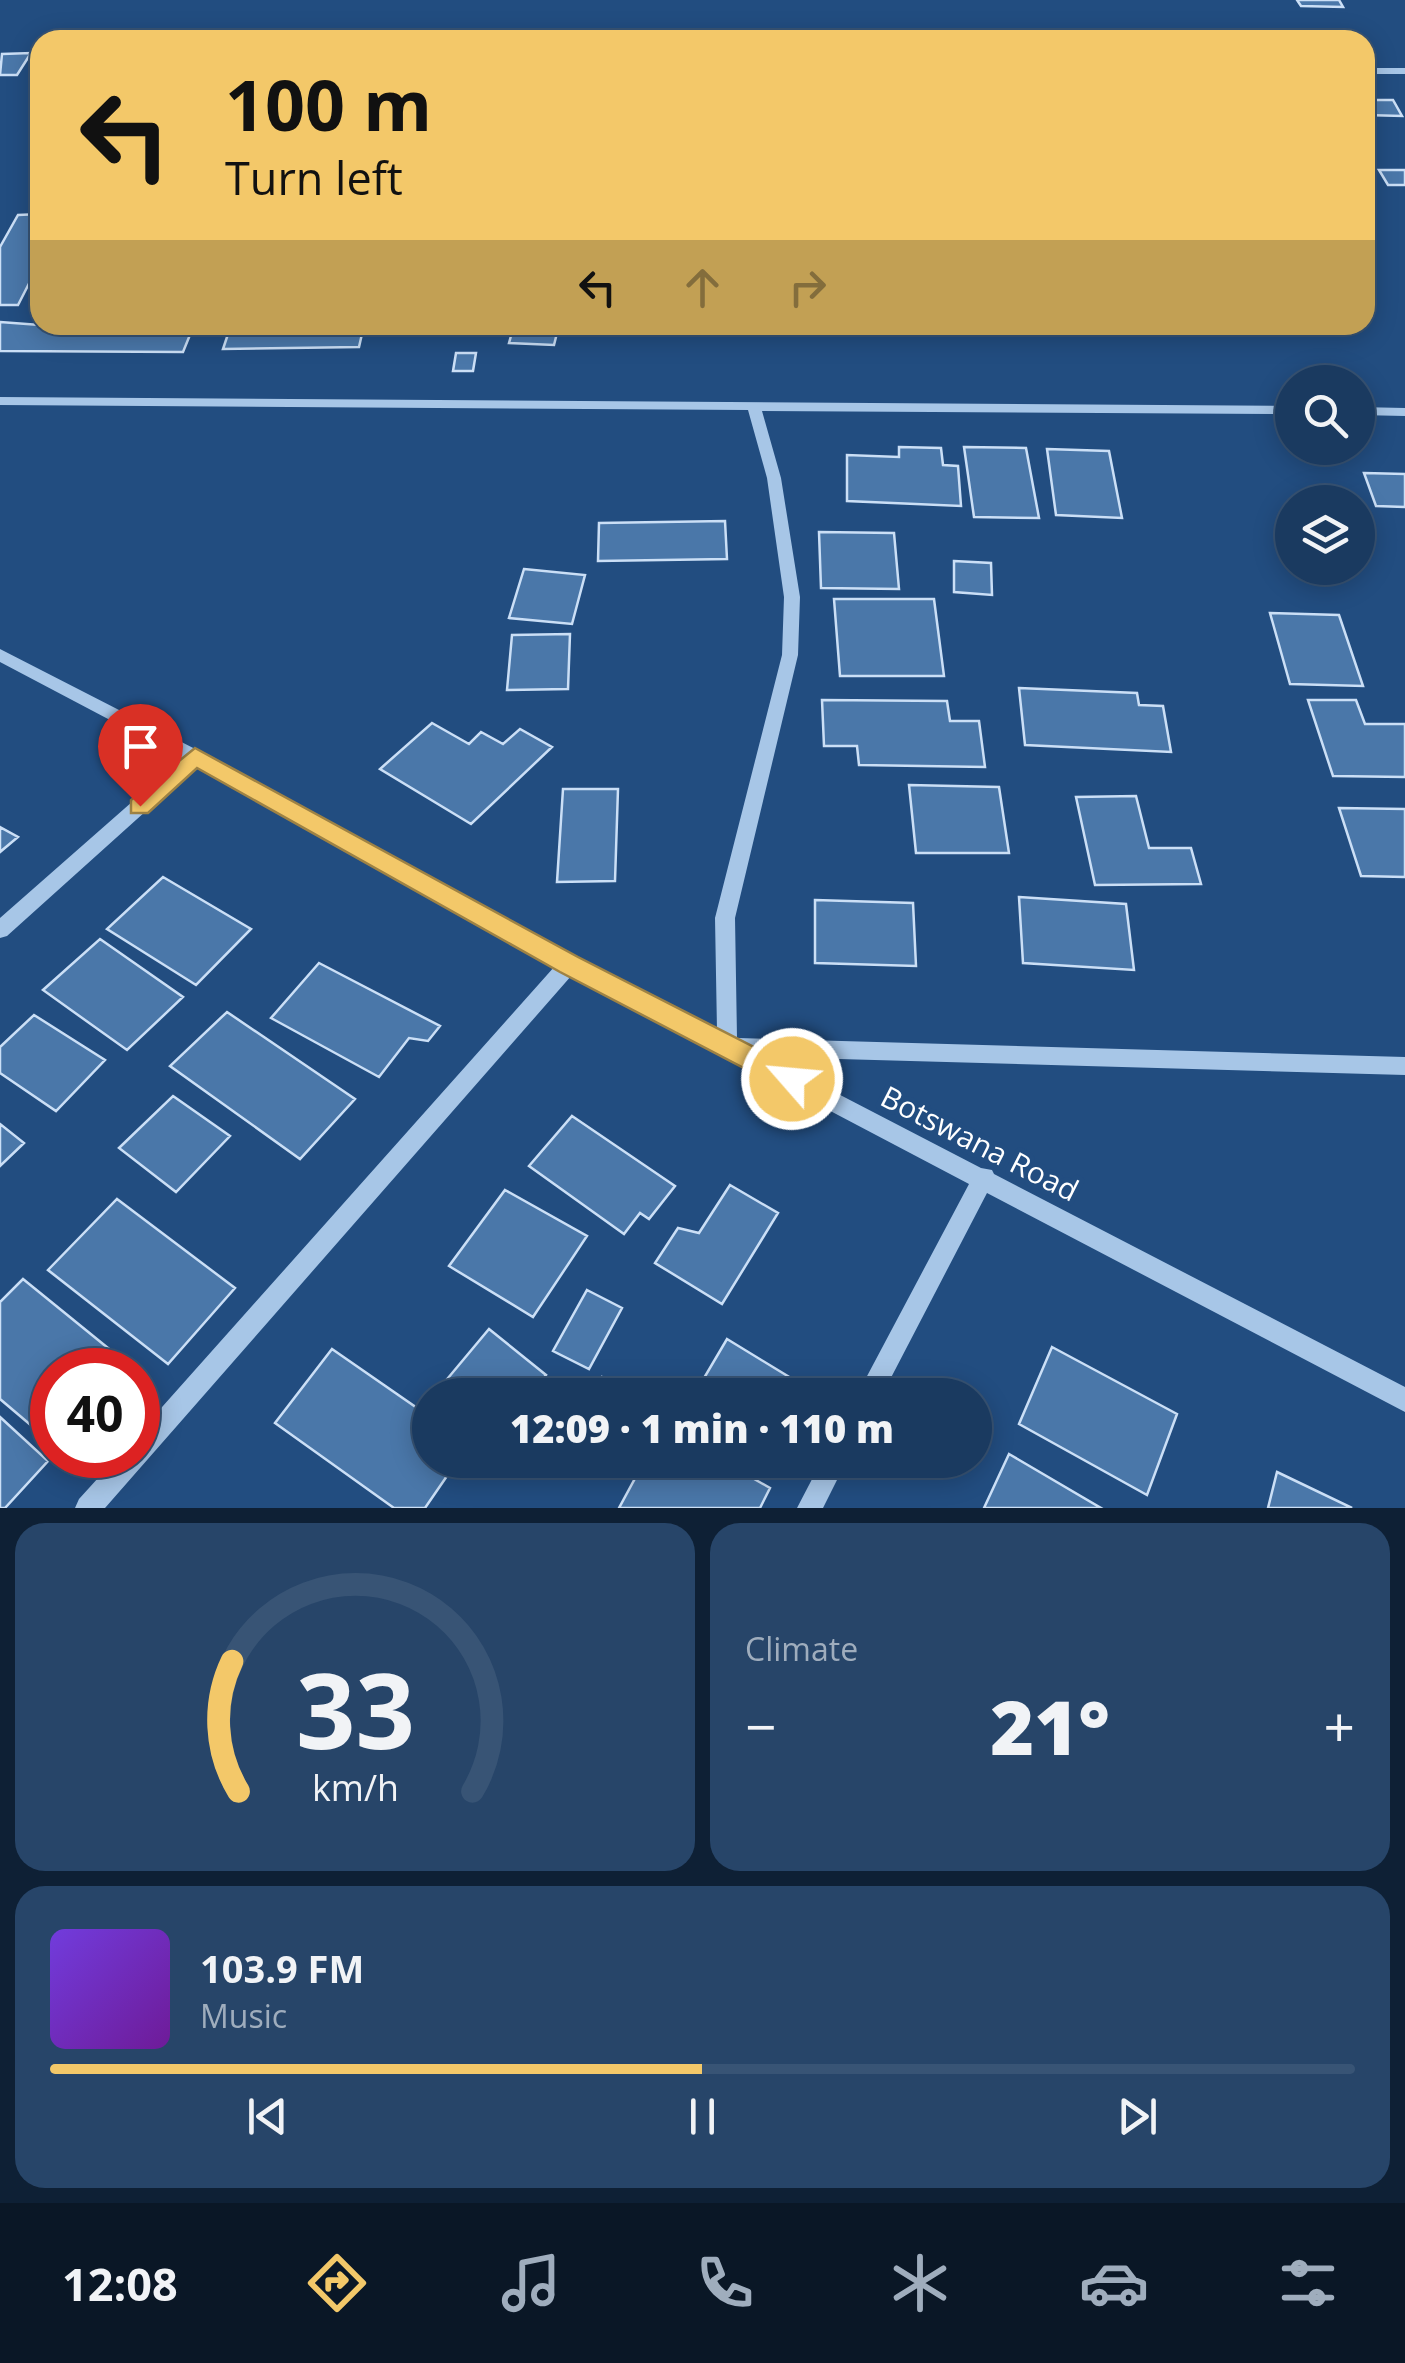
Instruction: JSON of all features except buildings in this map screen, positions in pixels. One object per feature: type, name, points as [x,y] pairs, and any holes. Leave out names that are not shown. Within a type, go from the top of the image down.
[{"type":"street","points":[[1375,70],[1405,71]]},
{"type":"street","points":[[0,400],[1275,410]]},
{"type":"street","points":[[755,408],[774,478],[792,598],[790,655],[726,918],[727,1046],[1405,1066]]},
{"type":"street","points":[[1375,411],[1405,412]]},
{"type":"street","name":"Botswana Road","points":[[0,655],[195,756],[569,964],[1405,1400]]},
{"type":"street","points":[[0,930],[195,756]]},
{"type":"street","points":[[160,1427],[569,964]]},
{"type":"street","points":[[878,1378],[984,1178]]},
{"type":"street","points":[[88,1508],[115,1478]]},
{"type":"street","points":[[810,1508],[826,1478]]},
{"type":"route","points":[[140,806],[195,756],[569,964],[792,1079]]}]
